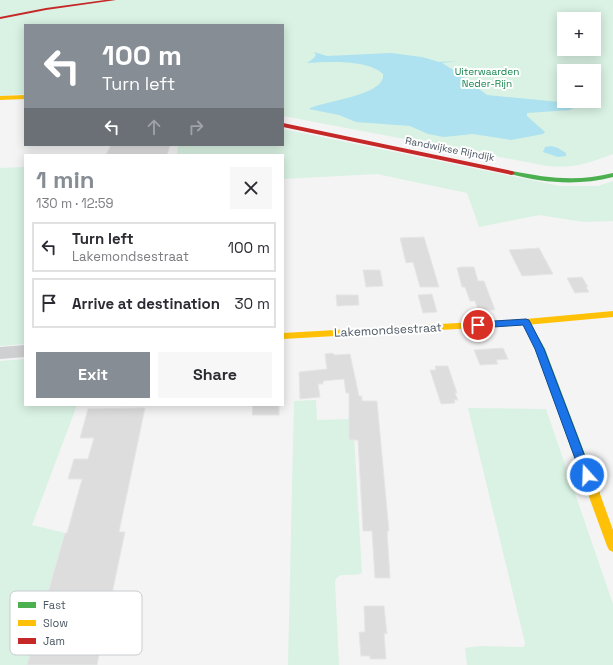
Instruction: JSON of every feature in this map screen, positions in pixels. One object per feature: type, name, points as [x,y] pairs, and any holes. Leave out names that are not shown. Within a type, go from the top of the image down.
[{"type":"street","points":[[0,18],[46,9],[114,0]]},
{"type":"street","points":[[0,98],[24,97]]},
{"type":"street","name":"Randwijkse Rijndijk","points":[[284,125],[540,179],[582,182],[601,179],[613,175]]},
{"type":"street","name":"Lakemondsestraat","points":[[284,336],[526,322],[613,314]]},
{"type":"street","points":[[526,322],[540,349],[613,546]]},
{"type":"street","points":[[0,353],[24,351]]},
{"type":"green space","name":"Uiterwaarden Neder-Rijn","points":[[0,0],[613,0],[613,154],[588,163],[573,166],[547,166],[284,116],[284,24],[24,24],[24,94],[0,96]]},
{"type":"green space","points":[[284,129],[560,186],[598,186],[613,181],[613,221],[584,222],[539,215],[479,227],[467,193],[377,174],[284,179],[284,154],[177,154],[178,146],[284,146]]},
{"type":"green space","points":[[24,167],[24,344],[0,346],[0,168]]},
{"type":"green space","points":[[24,359],[24,406],[77,406],[32,525],[65,533],[48,591],[10,591],[10,655],[30,655],[27,665],[0,665],[0,361]]},
{"type":"green space","points":[[316,400],[317,420],[353,419],[362,573],[339,576],[335,582],[339,665],[288,665],[294,401]]},
{"type":"green space","points":[[468,408],[546,409],[613,604],[613,665],[467,665],[465,648],[480,646],[524,647],[525,643]]},
{"type":"water","points":[[314,52],[327,56],[391,53],[422,57],[439,62],[456,61],[442,63],[460,74],[487,95],[557,102],[557,108],[573,108],[570,110],[527,113],[527,116],[545,132],[543,134],[511,140],[473,134],[444,137],[428,134],[410,126],[356,122],[339,115],[309,109],[364,93],[374,88],[381,81],[383,74],[376,69],[367,66],[346,62],[307,63],[316,55]]},
{"type":"water","points":[[551,146],[566,153],[566,156],[558,157],[543,152],[545,147]]},
{"type":"building","points":[[110,146],[170,146],[167,154],[106,154]]},
{"type":"building","points":[[424,237],[439,287],[420,287],[413,262],[406,263],[400,238]]},
{"type":"building","points":[[539,248],[553,274],[522,276],[509,250]]},
{"type":"building","points":[[474,267],[478,281],[484,281],[495,310],[478,310],[475,301],[470,301],[465,287],[462,287],[457,268]]},
{"type":"building","points":[[363,270],[380,270],[383,286],[366,287]]},
{"type":"building","points":[[582,277],[588,287],[586,287],[589,292],[575,293],[567,278]]},
{"type":"building","points":[[432,294],[437,312],[423,313],[418,295]]},
{"type":"building","points":[[336,295],[358,295],[359,305],[337,306]]},
{"type":"building","points":[[503,348],[508,359],[496,360],[498,364],[480,365],[474,350]]},
{"type":"building","points":[[332,353],[335,355],[350,354],[359,396],[362,396],[362,401],[377,401],[389,531],[387,531],[390,578],[375,578],[372,531],[363,531],[358,440],[349,440],[349,393],[346,393],[344,379],[323,381],[323,384],[318,384],[320,397],[300,399],[299,372],[327,369],[325,354]]},
{"type":"building","points":[[435,366],[448,366],[457,393],[455,393],[458,400],[454,400],[455,403],[441,404],[430,370],[436,370]]},
{"type":"building","points":[[253,406],[279,406],[279,415],[252,415]]},
{"type":"building","points":[[145,408],[119,532],[125,532],[113,591],[48,591],[82,479],[68,479],[74,459],[88,459],[94,438],[80,438],[88,409]]},
{"type":"building","points":[[364,606],[384,606],[387,634],[384,633],[386,659],[370,659],[370,656],[361,656],[359,632],[365,632]]},
{"type":"building","points":[[30,655],[99,655],[97,665],[27,665]]},
{"type":"traffic: fast","points":[[512,173],[562,181],[588,180],[613,175]]},
{"type":"traffic: fast","points":[[526,322],[540,349],[594,494]]},
{"type":"traffic: slow","points":[[0,98],[24,97]]},
{"type":"traffic: slow","points":[[284,336],[526,322],[613,314]]},
{"type":"traffic: slow","points":[[594,494],[613,546]]},
{"type":"traffic: jam","points":[[0,18],[46,9],[114,0]]},
{"type":"traffic: jam","points":[[284,125],[512,173]]},
{"type":"route","points":[[478,325],[526,322],[540,349],[587,475]]}]
